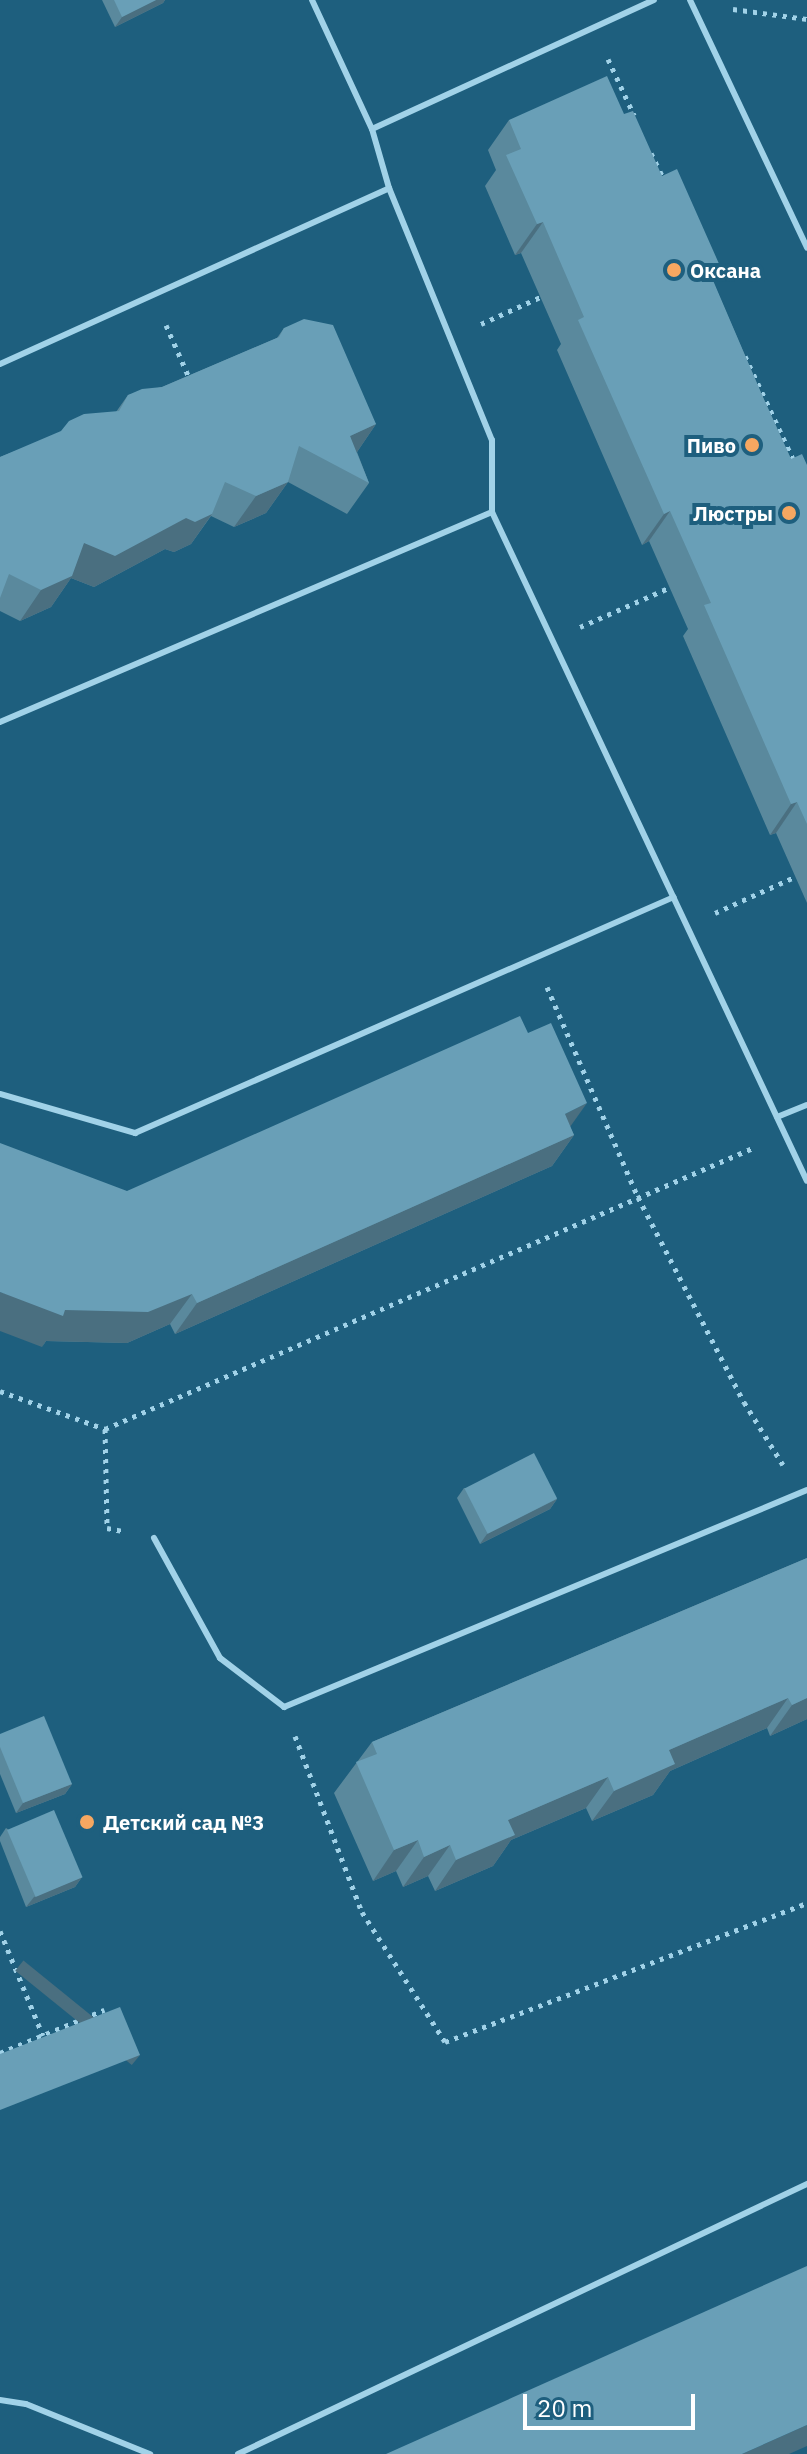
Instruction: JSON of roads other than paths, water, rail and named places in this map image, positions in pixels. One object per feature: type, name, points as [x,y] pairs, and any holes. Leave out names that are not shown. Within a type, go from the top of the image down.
[{"type":"lane","points":[[312,0],[372,129],[389,188],[492,440],[492,512],[807,1181]]},
{"type":"lane","points":[[372,129],[654,0]]},
{"type":"lane","points":[[690,0],[807,248]]},
{"type":"lane","points":[[0,364],[389,188]]},
{"type":"lane","points":[[0,722],[492,512]]},
{"type":"lane","points":[[0,1094],[135,1133],[674,897]]},
{"type":"lane","points":[[777,1117],[807,1105]]},
{"type":"lane","points":[[154,1538],[220,1658],[284,1707],[804,1492]]},
{"type":"lane","points":[[238,2454],[807,2184]]},
{"type":"lane","points":[[0,2400],[26,2404],[150,2454]]},
{"type":"place","name":"Оксана","points":[[674,270]]},
{"type":"place","name":"Пиво","points":[[752,445]]},
{"type":"place","name":"Люстры","points":[[789,513]]},
{"type":"place","name":"Детский сад №3","points":[[87,1822]]}]
